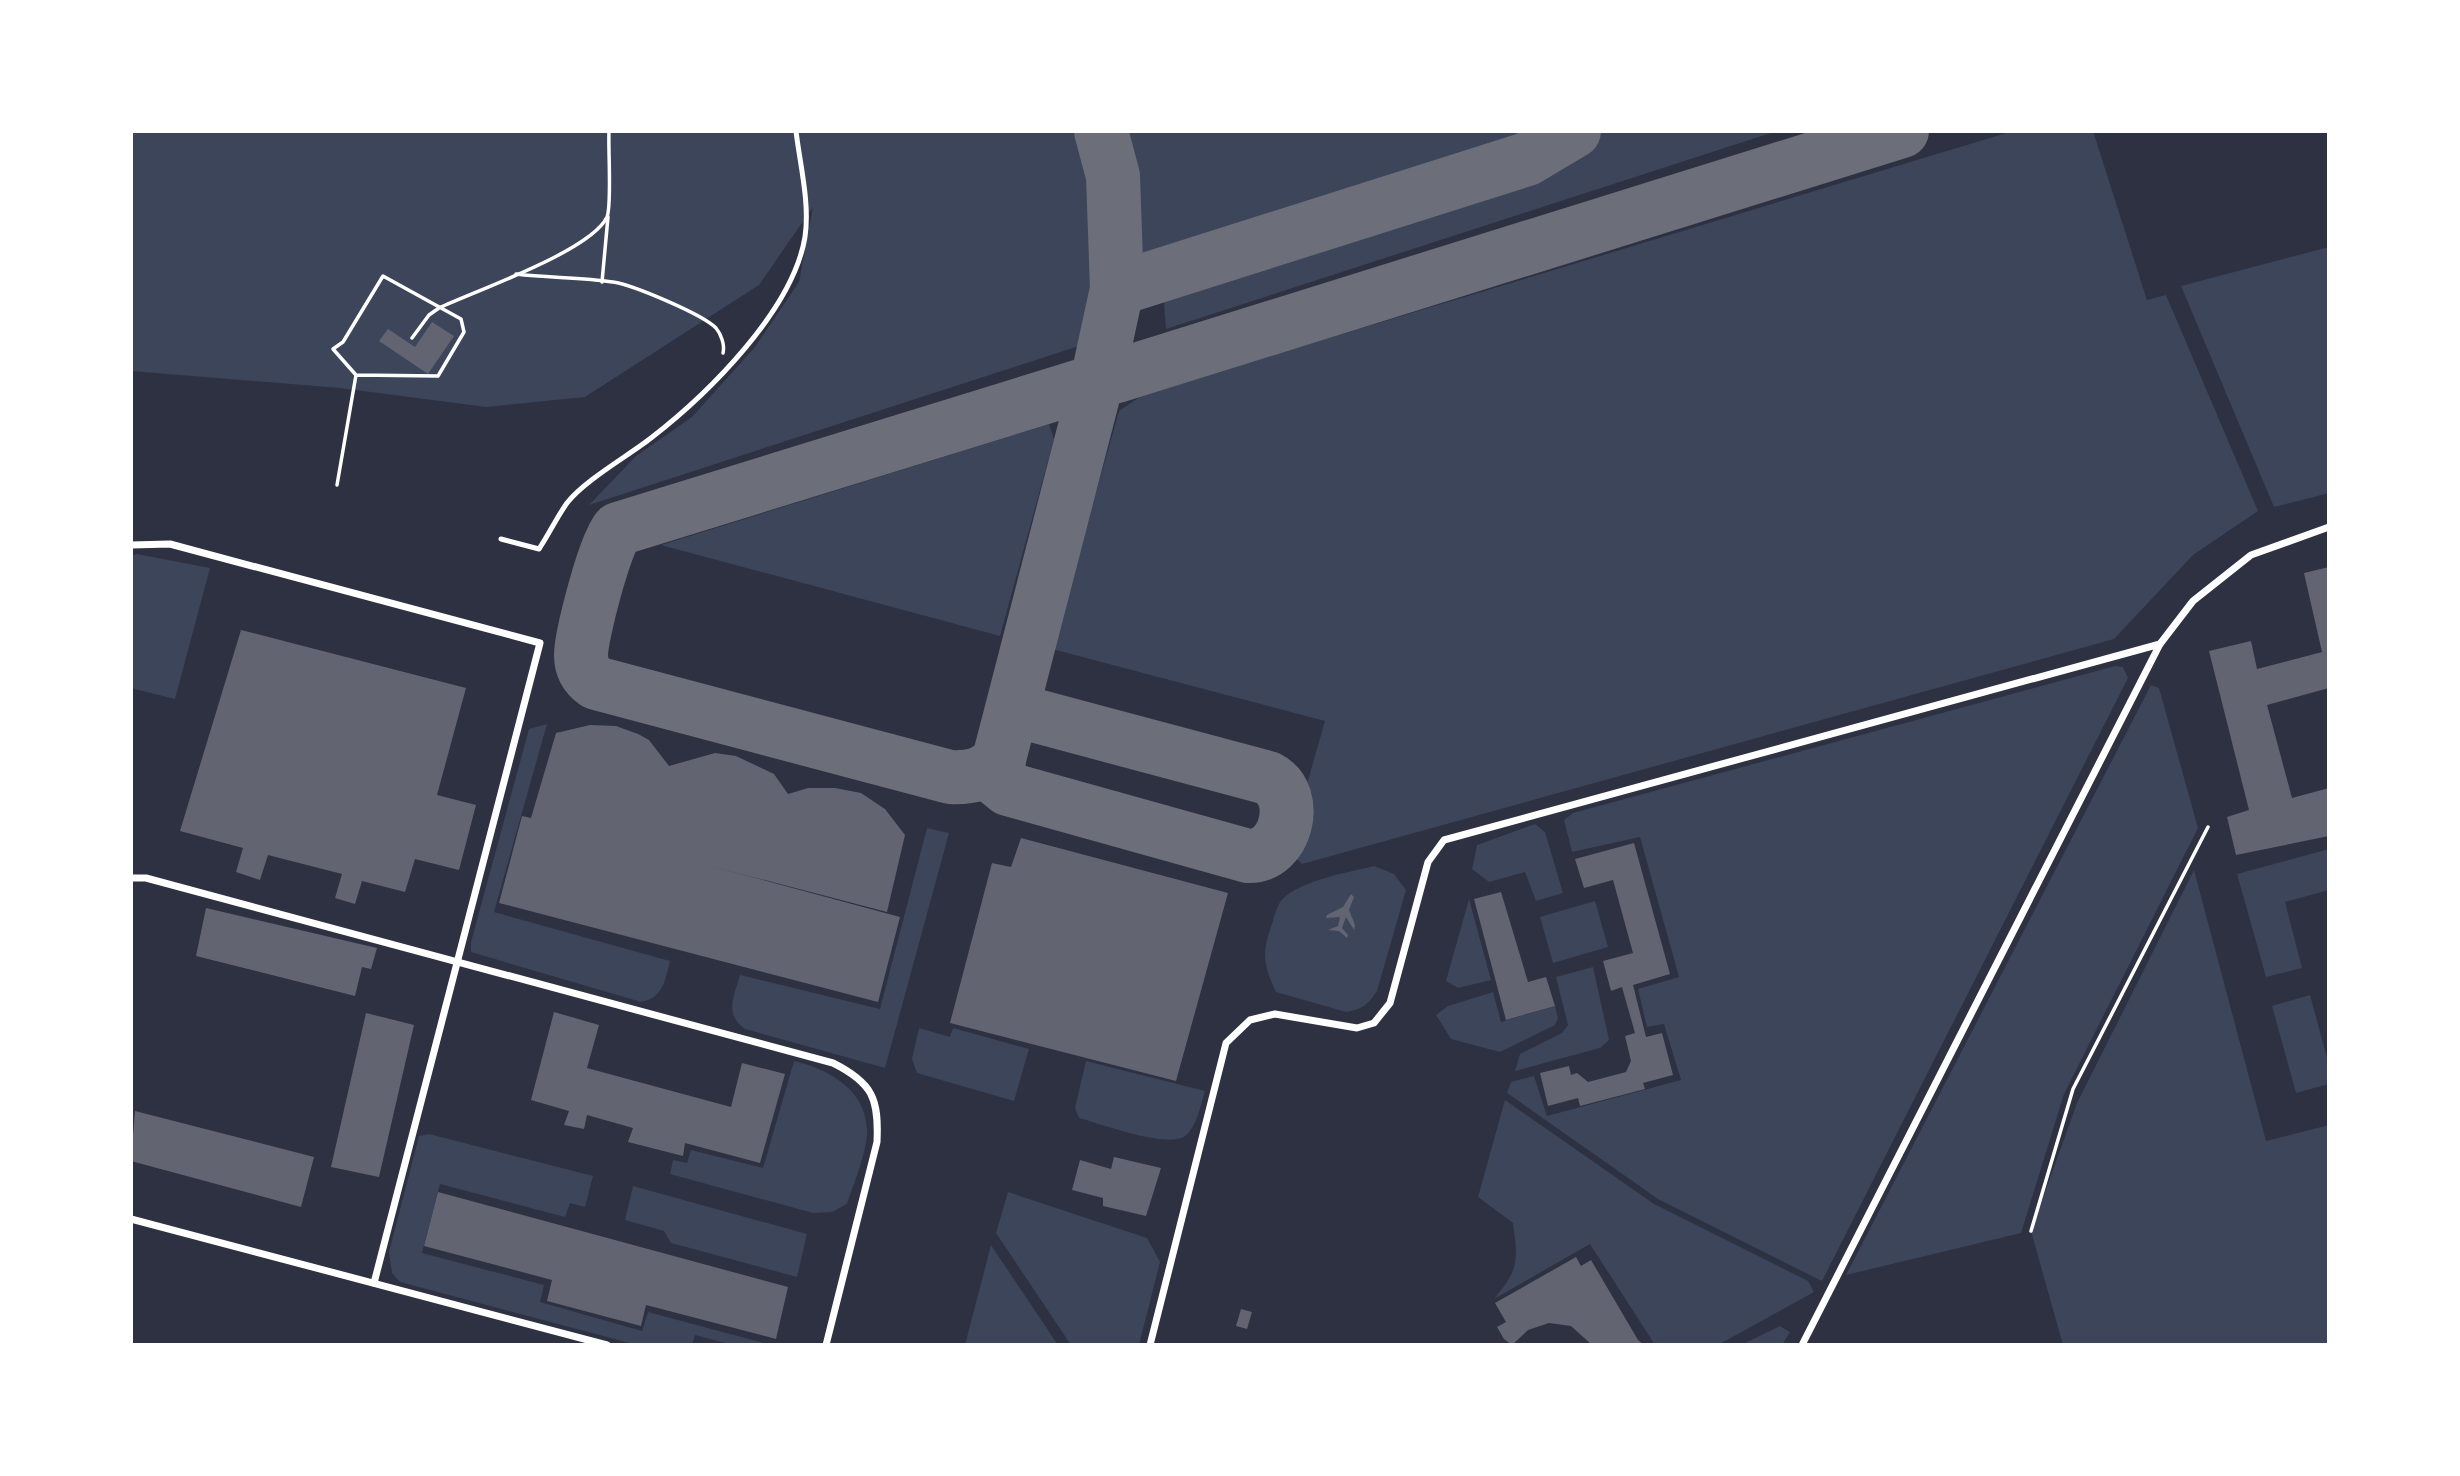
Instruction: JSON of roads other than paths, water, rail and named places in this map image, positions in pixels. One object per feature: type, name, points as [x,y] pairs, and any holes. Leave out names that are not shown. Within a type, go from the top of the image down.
[{"type":"street","points":[[1802,1345],[2160,645],[2193,601],[2251,555],[2329,527]]},
{"type":"street","points":[[131,545],[170,544],[540,643],[374,1283]]},
{"type":"street","points":[[1150,1345],[1226,1043],[1250,1020],[1275,1014],[1357,1028],[1374,1023],[1390,1003],[1428,862],[1444,840],[2160,645]]},
{"type":"street","points":[[131,878],[146,878],[833,1063],[851,1073],[869,1088],[879,1111],[877,1142],[826,1345]]},
{"type":"street","points":[[131,1219],[607,1345]]},
{"type":"lane","points":[[501,539],[539,549],[567,503],[683,411],[757,332],[798,266],[806,227],[796,131]]}]
